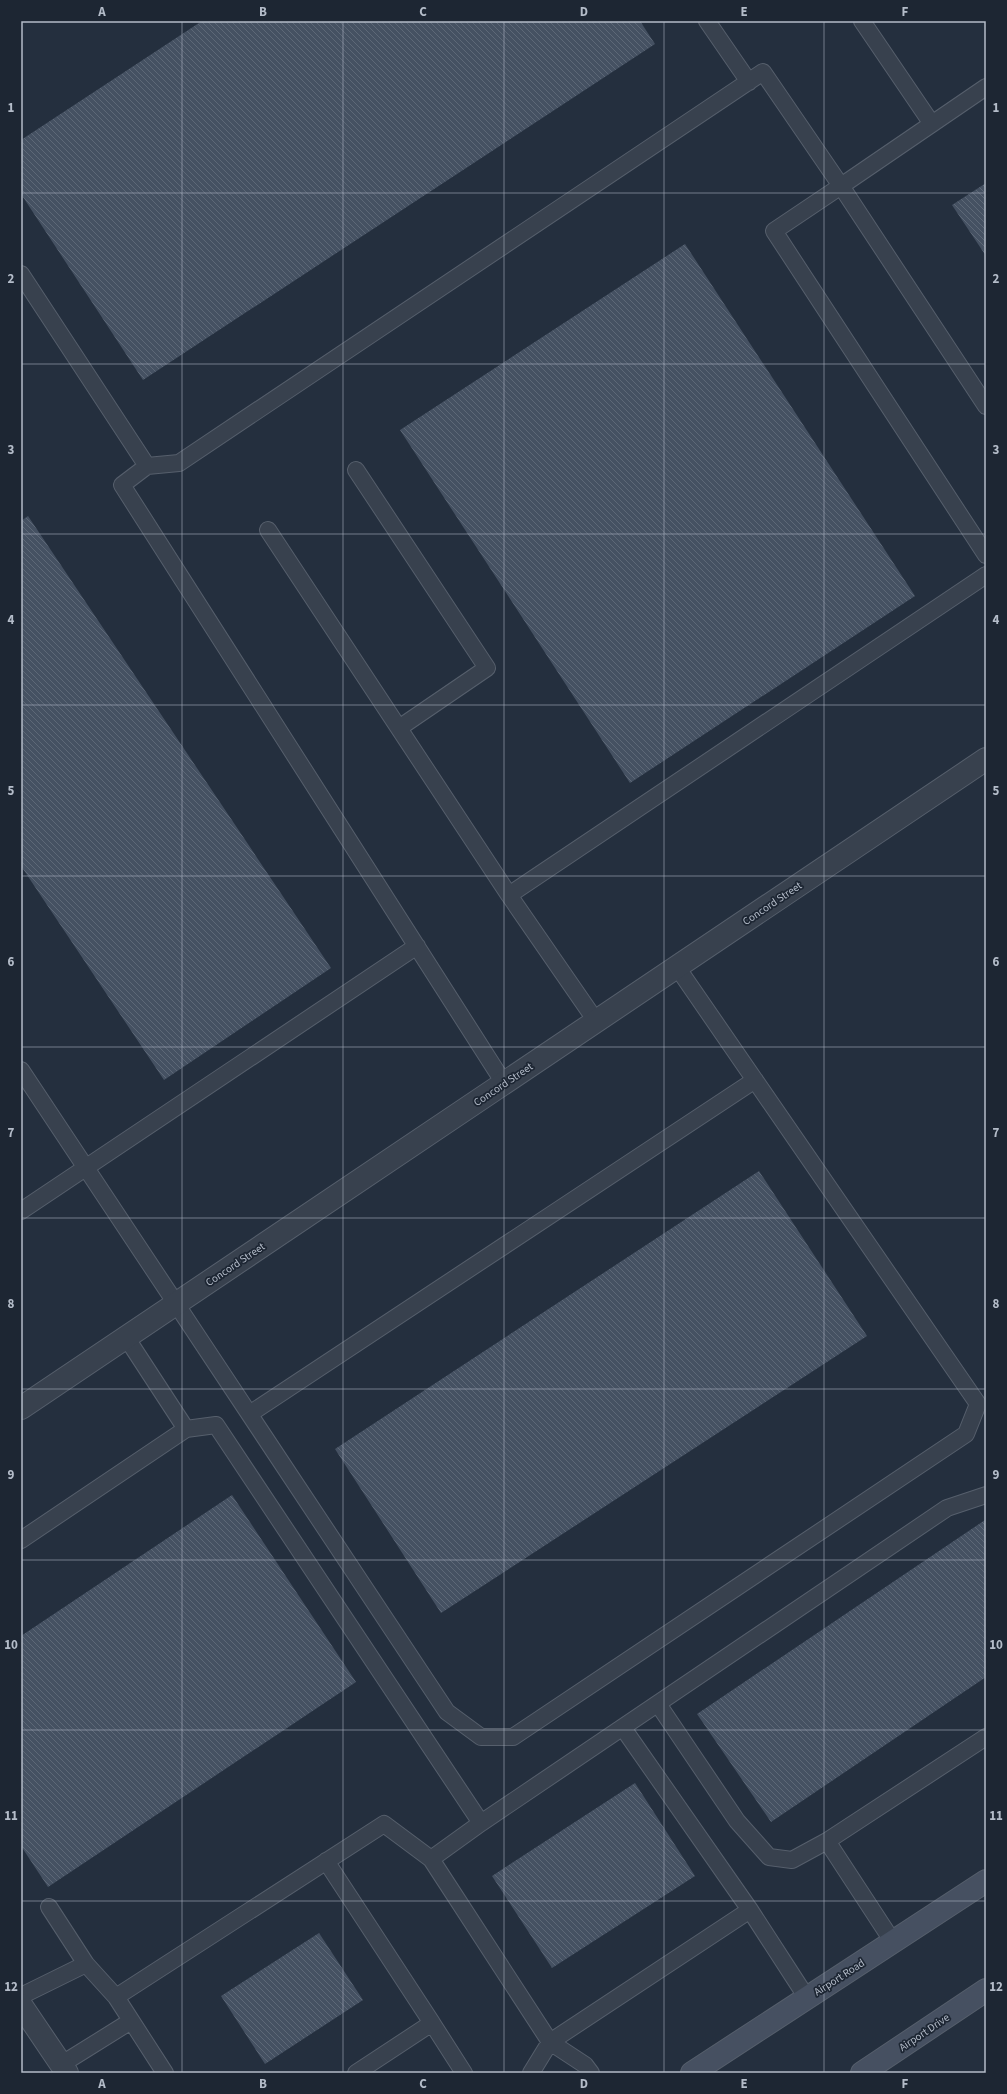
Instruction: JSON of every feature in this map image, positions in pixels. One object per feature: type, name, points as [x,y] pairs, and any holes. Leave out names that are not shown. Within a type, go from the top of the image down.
[{"type":"main road","name":"Airport Road","points":[[692,2073],[986,1881]]},
{"type":"main road","name":"Airport Drive","points":[[862,2073],[986,1990]]},
{"type":"street","name":"Concord Street","points":[[21,1408],[986,759]]},
{"type":"street","points":[[21,2005],[64,2069]]},
{"type":"lane","points":[[707,21],[748,82]]},
{"type":"lane","points":[[862,21],[932,124]]},
{"type":"lane","points":[[504,1083],[122,485],[147,466],[179,463],[763,72],[841,186],[986,406]]},
{"type":"lane","points":[[986,87],[774,231],[986,555]]},
{"type":"lane","points":[[21,274],[147,466]]},
{"type":"lane","points":[[356,470],[487,668],[399,728]]},
{"type":"lane","points":[[268,530],[509,895],[596,1022]]},
{"type":"lane","points":[[509,895],[986,575]]},
{"type":"lane","points":[[21,1211],[417,946]]},
{"type":"lane","points":[[21,1070],[251,1413],[447,1712],[481,1737],[513,1737],[966,1434],[978,1404],[677,967]]},
{"type":"lane","points":[[251,1413],[755,1080]]},
{"type":"lane","points":[[126,1338],[186,1429]]},
{"type":"lane","points":[[21,1540],[186,1429],[216,1425],[481,1824]]},
{"type":"lane","points":[[431,1859],[948,1508],[986,1495]]},
{"type":"lane","points":[[658,1704],[737,1821],[769,1857],[792,1860],[827,1841],[986,1737]]},
{"type":"lane","points":[[623,1728],[750,1910],[807,1998]]},
{"type":"lane","points":[[116,1997],[384,1824],[431,1859],[550,2042],[585,2065],[591,2073]]},
{"type":"lane","points":[[827,1841],[893,1942]]},
{"type":"lane","points":[[326,1861],[464,2073]]},
{"type":"lane","points":[[49,1907],[86,1964],[116,1997],[130,2021],[165,2073]]},
{"type":"lane","points":[[531,2073],[550,2042],[750,1910]]},
{"type":"lane","points":[[21,1996],[86,1964]]},
{"type":"lane","points":[[64,2069],[130,2021]]},
{"type":"lane","points":[[356,2073],[432,2023]]},
{"type":"building","points":[[202,21],[640,21],[655,44],[143,380],[21,194],[21,140]]},
{"type":"building","points":[[986,183],[986,256],[952,205]]},
{"type":"building","points":[[685,244],[915,596],[630,783],[400,430]]},
{"type":"building","points":[[28,516],[331,968],[164,1080],[21,866],[21,521]]},
{"type":"building","points":[[759,1171],[867,1336],[441,1613],[335,1449]]},
{"type":"building","points":[[232,1495],[356,1682],[48,1887],[21,1846],[21,1636]]},
{"type":"building","points":[[985,1520],[986,1677],[771,1822],[697,1714]]},
{"type":"building","points":[[635,1783],[695,1876],[552,1968],[492,1876]]},
{"type":"building","points":[[319,1933],[363,2000],[265,2064],[221,1996]]}]
